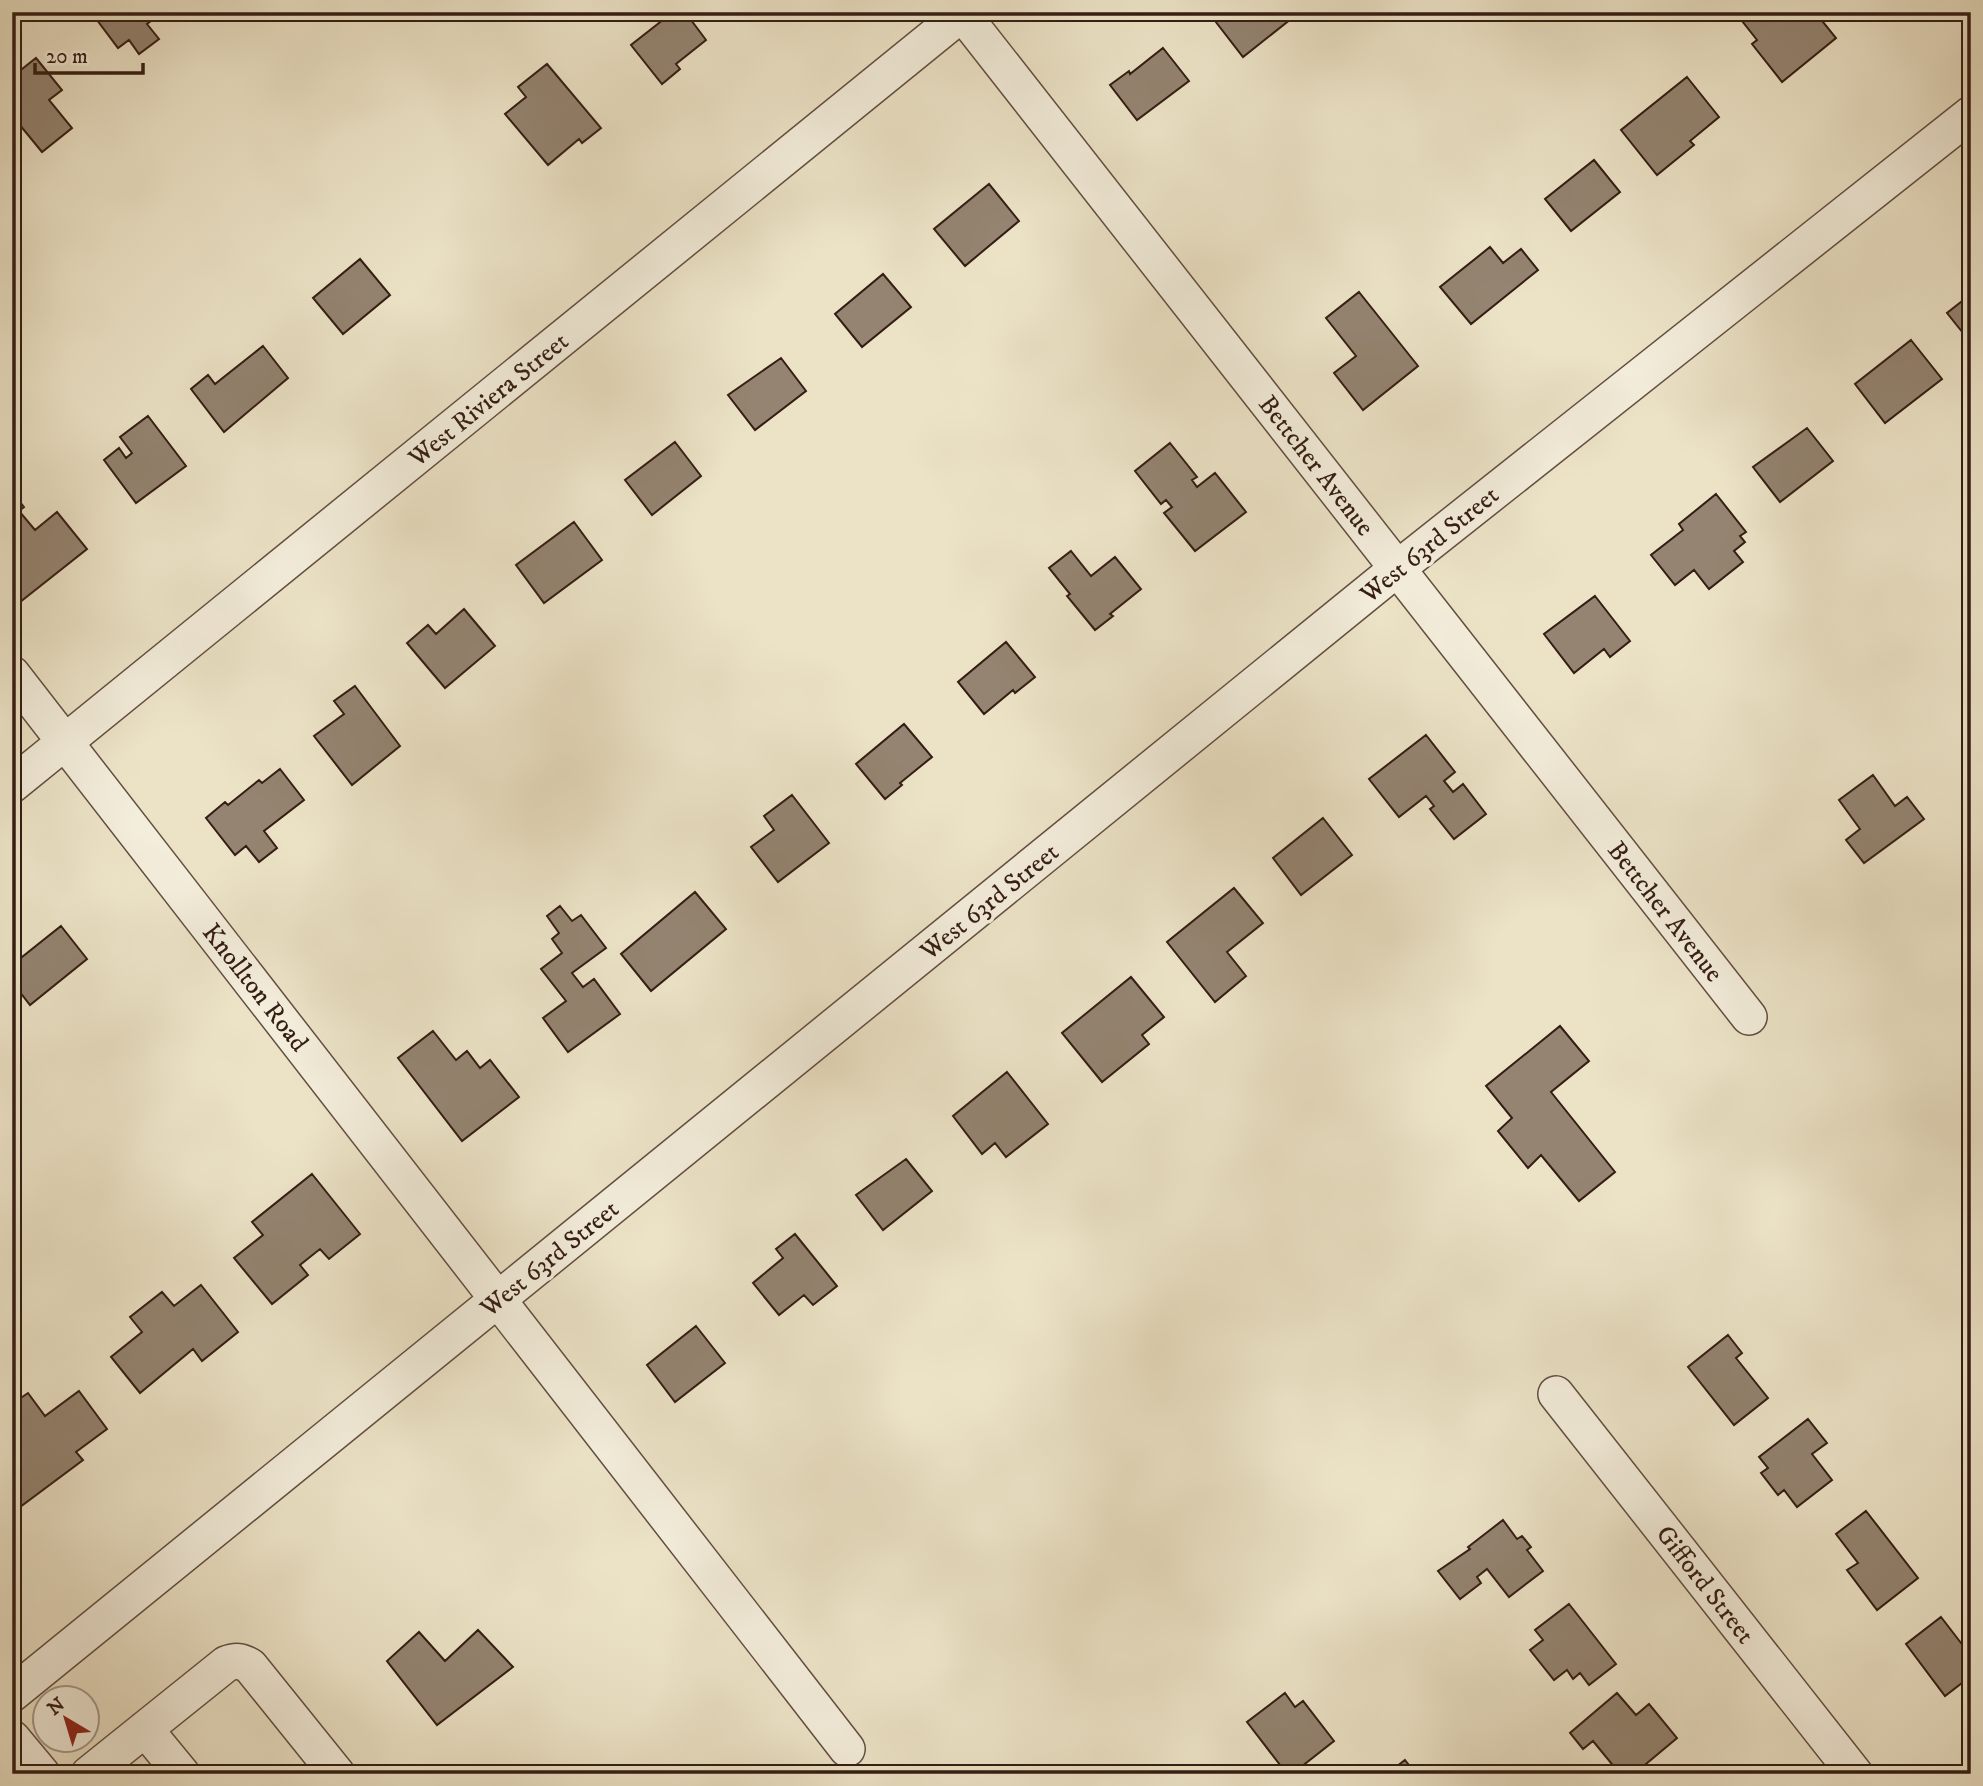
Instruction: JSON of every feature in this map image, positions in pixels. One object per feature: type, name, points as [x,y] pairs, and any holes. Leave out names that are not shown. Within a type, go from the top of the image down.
[{"type":"street","name":"Bettcher Avenue","points":[[963,13],[1749,1017]]},
{"type":"street","name":"West Riviera Street","points":[[12,785],[963,13]]},
{"type":"street","name":"West 63rd Street","points":[[12,1694],[1398,568],[1971,114]]},
{"type":"street","name":"Knollton Road","points":[[12,674],[847,1749]]},
{"type":"street","name":"Gifford Street","points":[[1556,1394],[1855,1774]]},
{"type":"street","points":[[89,1774],[226,1664],[234,1661],[242,1661],[250,1666],[337,1774]]},
{"type":"street","points":[[145,1729],[182,1774]]},
{"type":"street","points":[[12,1738],[42,1774]]},
{"type":"building","points":[[91,12],[163,12],[147,24],[159,39],[139,54],[129,40],[118,48]]},
{"type":"building","points":[[673,12],[685,12],[706,40],[676,64],[680,69],[662,84],[631,45]]},
{"type":"building","points":[[1218,12],[1294,12],[1296,15],[1243,57],[1212,17]]},
{"type":"building","points":[[1735,12],[1815,12],[1836,38],[1782,82],[1752,44],[1757,40]]},
{"type":"building","points":[[1163,48],[1189,81],[1137,120],[1110,85],[1129,71],[1130,74]]},
{"type":"building","points":[[36,58],[62,90],[49,100],[72,128],[42,152],[19,124],[12,130],[12,77]]},
{"type":"building","points":[[547,64],[601,128],[582,143],[579,139],[548,165],[505,114],[526,97],[518,87]]},
{"type":"building","points":[[1687,77],[1719,117],[1690,141],[1694,145],[1657,175],[1621,130]]},
{"type":"building","points":[[1594,160],[1620,192],[1571,231],[1545,199]]},
{"type":"building","points":[[989,184],[1019,221],[965,266],[934,229]]},
{"type":"building","points":[[1490,247],[1503,263],[1521,249],[1538,270],[1471,324],[1440,287]]},
{"type":"building","points":[[360,259],[390,295],[343,334],[313,298]]},
{"type":"building","points":[[883,274],[911,307],[862,347],[835,314]]},
{"type":"building","points":[[1359,292],[1418,366],[1363,410],[1334,373],[1356,356],[1326,318]]},
{"type":"building","points":[[1971,294],[1971,343],[1947,313]]},
{"type":"building","points":[[1911,340],[1942,379],[1885,423],[1855,384]]},
{"type":"building","points":[[263,346],[288,378],[224,432],[191,389],[208,375],[215,384]]},
{"type":"building","points":[[781,358],[806,391],[755,430],[728,395]]},
{"type":"building","points":[[148,416],[186,466],[136,503],[104,460],[119,448],[126,458],[132,453],[120,437]]},
{"type":"building","points":[[1807,428],[1833,461],[1780,502],[1753,467]]},
{"type":"building","points":[[675,442],[701,476],[652,515],[625,480]]},
{"type":"building","points":[[1170,443],[1197,477],[1192,480],[1197,487],[1215,473],[1246,512],[1195,551],[1164,513],[1172,507],[1166,500],[1161,504],[1135,471]]},
{"type":"building","points":[[12,492],[24,507],[19,511],[35,530],[57,512],[87,549],[15,606],[12,602]]},
{"type":"building","points":[[1716,494],[1746,532],[1740,536],[1745,542],[1734,551],[1743,562],[1709,589],[1694,570],[1675,585],[1651,555],[1683,530],[1679,524]]},
{"type":"building","points":[[574,522],[602,560],[544,603],[516,565]]},
{"type":"building","points":[[1071,551],[1091,576],[1115,557],[1141,589],[1095,630],[1067,596],[1070,594],[1049,568]]},
{"type":"building","points":[[1595,596],[1630,641],[1610,657],[1604,649],[1574,673],[1544,634]]},
{"type":"building","points":[[464,609],[495,646],[445,688],[407,643],[428,625],[436,634]]},
{"type":"building","points":[[1006,642],[1035,677],[1015,693],[1013,690],[984,714],[958,682]]},
{"type":"building","points":[[355,686],[400,746],[352,785],[314,736],[344,714],[334,701]]},
{"type":"building","points":[[904,724],[932,757],[885,799],[856,764]]},
{"type":"building","points":[[1426,735],[1455,772],[1444,781],[1453,792],[1463,784],[1486,814],[1454,839],[1430,809],[1434,806],[1426,796],[1399,817],[1369,779]]},
{"type":"building","points":[[280,769],[304,800],[264,831],[277,848],[259,862],[246,846],[235,855],[206,818],[225,802],[228,805],[259,780],[262,783]]},
{"type":"building","points":[[1873,775],[1895,806],[1907,797],[1924,819],[1864,863],[1846,840],[1860,829],[1839,800]]},
{"type":"building","points":[[792,795],[829,843],[778,882],[751,847],[774,830],[764,816]]},
{"type":"building","points":[[1323,818],[1352,855],[1301,895],[1273,858]]},
{"type":"building","points":[[1234,888],[1263,923],[1227,952],[1246,976],[1215,1002],[1167,942]]},
{"type":"building","points":[[695,892],[726,929],[651,991],[621,954]]},
{"type":"building","points":[[560,906],[572,921],[581,915],[606,948],[572,973],[583,987],[594,979],[620,1014],[568,1052],[543,1018],[566,1001],[541,969],[562,953],[552,939],[559,933],[547,916]]},
{"type":"building","points":[[61,926],[87,959],[30,1005],[12,982],[12,965]]},
{"type":"building","points":[[1131,977],[1164,1017],[1142,1035],[1149,1044],[1102,1082],[1062,1033]]},
{"type":"building","points":[[1560,1026],[1589,1061],[1551,1092],[1615,1172],[1579,1201],[1541,1155],[1528,1168],[1498,1131],[1512,1118],[1486,1086]]},
{"type":"building","points":[[433,1031],[456,1060],[467,1051],[480,1068],[490,1060],[519,1097],[462,1141],[398,1058]]},
{"type":"building","points":[[1007,1072],[1048,1124],[1006,1157],[995,1143],[982,1154],[953,1116]]},
{"type":"building","points":[[906,1159],[932,1191],[883,1230],[856,1195]]},
{"type":"building","points":[[312,1174],[360,1234],[329,1259],[320,1249],[300,1265],[308,1275],[272,1304],[234,1258],[263,1235],[252,1222]]},
{"type":"building","points":[[795,1234],[837,1286],[813,1305],[804,1295],[779,1315],[753,1283],[783,1258],[776,1249]]},
{"type":"building","points":[[201,1285],[238,1332],[202,1361],[193,1349],[140,1393],[111,1357],[142,1332],[130,1317],[162,1292],[174,1306]]},
{"type":"building","points":[[696,1326],[725,1363],[675,1402],[647,1365]]},
{"type":"building","points":[[1728,1335],[1742,1353],[1736,1358],[1768,1398],[1734,1425],[1688,1367]]},
{"type":"building","points":[[79,1391],[107,1429],[76,1452],[83,1460],[16,1510],[12,1504],[12,1404],[28,1393],[45,1416]]},
{"type":"building","points":[[1808,1419],[1827,1443],[1812,1454],[1832,1480],[1797,1507],[1784,1490],[1778,1495],[1761,1473],[1768,1468],[1759,1457]]},
{"type":"building","points":[[1866,1511],[1918,1578],[1877,1610],[1847,1570],[1858,1563],[1836,1534]]},
{"type":"building","points":[[1503,1520],[1517,1539],[1522,1536],[1531,1547],[1527,1550],[1543,1571],[1509,1597],[1487,1569],[1477,1577],[1481,1583],[1460,1599],[1438,1571],[1470,1549],[1468,1547]]},
{"type":"building","points":[[1569,1604],[1616,1664],[1589,1685],[1580,1673],[1573,1679],[1567,1670],[1554,1680],[1530,1650],[1543,1640],[1535,1630]]},
{"type":"building","points":[[1941,1617],[1971,1656],[1971,1676],[1945,1696],[1906,1644]]},
{"type":"building","points":[[478,1630],[513,1667],[437,1725],[387,1661],[419,1632],[445,1661]]},
{"type":"building","points":[[1285,1693],[1295,1707],[1303,1701],[1334,1741],[1292,1774],[1287,1774],[1247,1722]]},
{"type":"building","points":[[1617,1693],[1636,1715],[1649,1704],[1677,1738],[1634,1774],[1620,1774],[1593,1741],[1583,1749],[1570,1733]]},
{"type":"building","points":[[1405,1760],[1416,1774],[1387,1774]]}]
